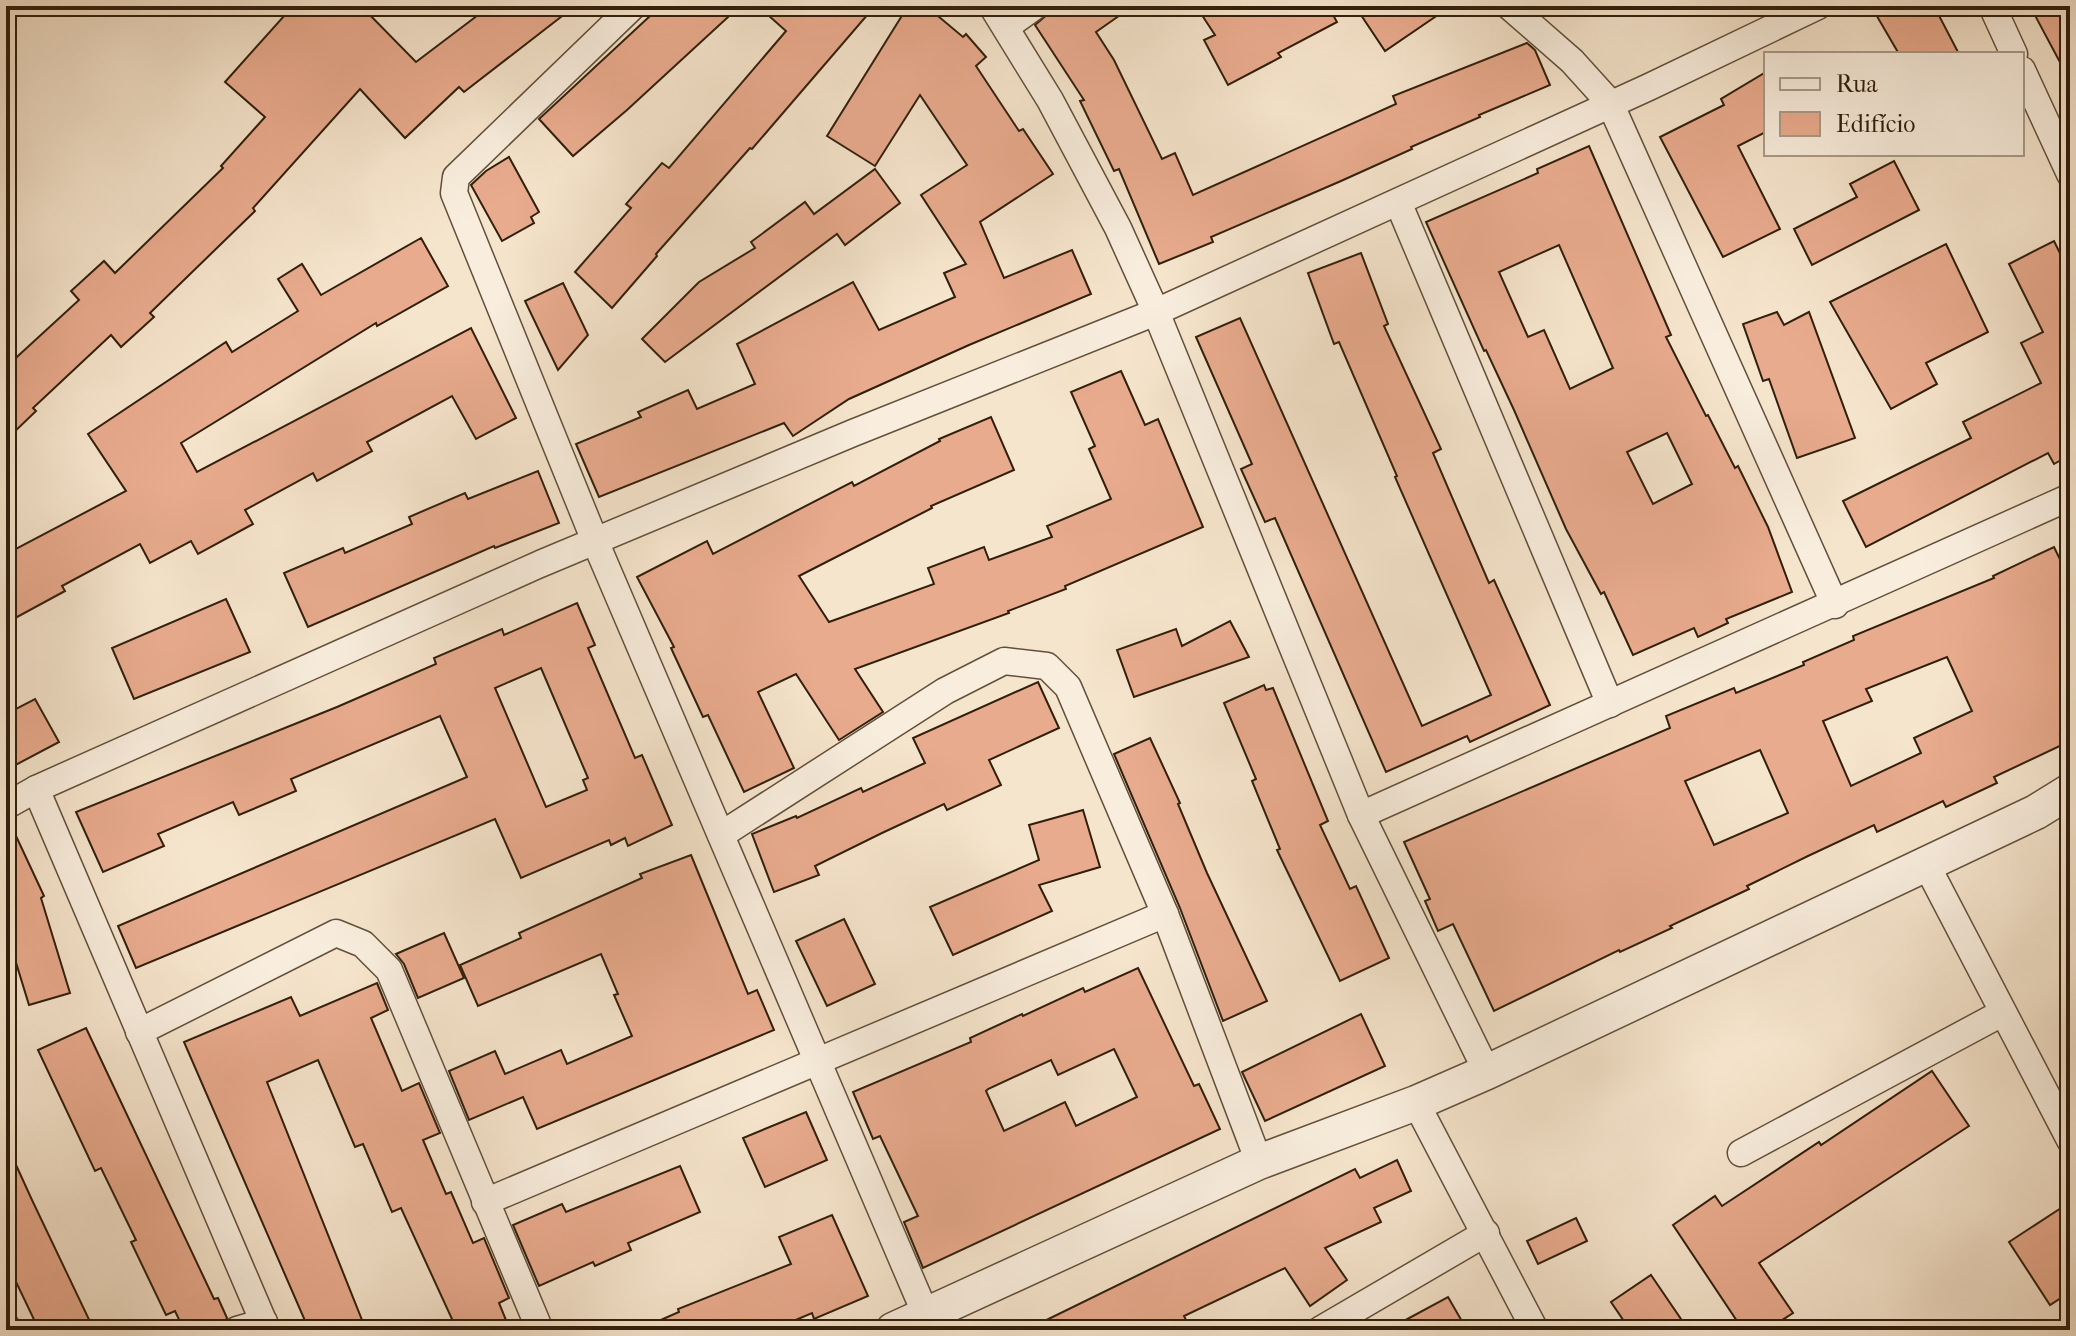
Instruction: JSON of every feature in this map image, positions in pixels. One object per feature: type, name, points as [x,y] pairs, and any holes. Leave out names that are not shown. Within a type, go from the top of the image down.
[{"type":"street","points":[[633,6],[456,177],[454,193],[595,541],[926,1315]]},
{"type":"street","points":[[1035,6],[999,16],[1050,100],[1118,228],[1156,312],[1361,815],[1487,1072]]},
{"type":"street","points":[[1509,6],[1572,61],[1610,103],[1835,605]]},
{"type":"street","points":[[6,806],[36,789],[595,541],[853,433],[1156,312],[1649,87],[1818,6]]},
{"type":"street","points":[[1992,6],[2013,52]]},
{"type":"street","points":[[2024,74],[2070,174]]},
{"type":"street","points":[[1398,202],[1610,704]]},
{"type":"street","points":[[1361,815],[2070,497]]},
{"type":"street","points":[[721,835],[957,685],[1004,661],[1047,666],[1068,687],[1165,914],[1259,1162]]},
{"type":"street","points":[[36,789],[266,1326],[237,1330]]},
{"type":"street","points":[[893,1330],[1259,1162],[1416,1103],[1487,1072],[2036,812],[2070,791]]},
{"type":"street","points":[[1926,864],[2070,1140]]},
{"type":"street","points":[[485,1202],[1165,914]]},
{"type":"street","points":[[139,1032],[336,933],[363,944],[389,970],[540,1330]]},
{"type":"street","points":[[1741,1153],[2002,1013]]},
{"type":"street","points":[[1416,1103],[1535,1330]]},
{"type":"street","points":[[1320,1330],[1486,1233]]},
{"type":"building","points":[[293,6],[361,6],[416,62],[490,6],[575,6],[464,92],[459,87],[405,138],[360,89],[253,208],[255,211],[150,313],[154,317],[121,347],[111,335],[33,408],[36,411],[6,440],[6,367],[79,300],[71,291],[104,261],[115,273],[223,168],[221,166],[265,117],[225,82]]},
{"type":"building","points":[[649,6],[740,6],[573,156],[539,119],[650,16],[647,13]]},
{"type":"building","points":[[758,6],[875,6],[612,308],[575,272],[631,208],[626,204],[662,163],[669,168],[786,31]]},
{"type":"building","points":[[908,6],[926,6],[963,37],[966,34],[986,57],[976,66],[1019,131],[1023,129],[1053,174],[980,222],[1004,278],[1072,250],[1091,294],[849,399],[793,436],[784,423],[599,497],[576,444],[641,417],[638,412],[688,390],[697,409],[755,384],[737,344],[853,282],[879,330],[955,297],[944,273],[966,264],[921,195],[967,165],[920,95],[875,166],[827,136]]},
{"type":"building","points":[[1051,6],[1133,6],[1096,32],[1114,60],[1162,159],[1175,153],[1193,195],[1396,104],[1393,96],[1527,43],[1535,50],[1550,85],[1211,237],[1213,242],[1159,264],[1119,169],[1114,171],[1080,101],[1084,100],[1035,25],[1049,13]]},
{"type":"building","points":[[1196,6],[1328,6],[1337,22],[1278,53],[1281,57],[1228,85],[1204,40],[1215,35]]},
{"type":"building","points":[[1355,6],[1451,6],[1385,51]]},
{"type":"building","points":[[1871,6],[1934,6],[1958,52],[1898,52]]},
{"type":"building","points":[[2030,6],[2070,6],[2070,81]]},
{"type":"building","points":[[1764,73],[1764,133],[1738,146],[1780,229],[1723,257],[1660,137],[1724,105],[1721,99]]},
{"type":"building","points":[[1589,146],[1671,335],[1666,337],[1735,468],[1738,466],[1768,527],[1792,592],[1726,619],[1728,623],[1698,637],[1694,628],[1633,655],[1604,592],[1601,594],[1566,529],[1426,222],[1538,173],[1537,169]],"holes":[[[1559,245],[1613,368],[1570,389],[1544,330],[1528,337],[1499,272]],[[1667,433],[1692,484],[1653,504],[1627,452]]]},
{"type":"building","points":[[509,157],[539,212],[531,217],[534,223],[502,241],[471,185]]},
{"type":"building","points":[[1894,161],[1919,210],[1812,265],[1794,229],[1857,197],[1850,184]]},
{"type":"building","points":[[875,169],[900,203],[845,245],[837,234],[665,362],[642,339],[699,282],[755,248],[751,242],[805,202],[814,214]]},
{"type":"building","points":[[421,238],[448,286],[377,326],[376,323],[181,443],[197,472],[471,328],[516,418],[476,439],[452,396],[367,442],[372,451],[317,481],[313,473],[245,510],[253,524],[198,554],[191,541],[150,563],[140,544],[62,586],[65,591],[6,623],[6,554],[126,491],[88,434],[226,342],[232,352],[298,311],[278,279],[302,264],[321,295]]},
{"type":"building","points":[[2054,241],[2070,274],[2070,455],[2054,464],[2048,453],[1866,547],[1843,501],[1971,438],[1963,422],[2041,383],[2021,343],[2043,332],[2009,264]]},
{"type":"building","points":[[1946,244],[1988,332],[1926,363],[1937,384],[1891,409],[1830,302]]},
{"type":"building","points":[[1361,253],[1388,324],[1384,326],[1441,449],[1433,453],[1489,583],[1494,580],[1550,705],[1470,742],[1467,736],[1386,772],[1275,518],[1265,522],[1241,469],[1252,464],[1196,337],[1240,318],[1422,726],[1491,695],[1339,342],[1334,344],[1308,273]]},
{"type":"building","points":[[563,283],[588,335],[558,370],[525,301]]},
{"type":"building","points":[[1777,312],[1784,325],[1809,312],[1855,438],[1797,458],[1769,379],[1763,381],[1743,324]]},
{"type":"building","points":[[1121,371],[1145,425],[1158,419],[1203,527],[1009,613],[855,669],[883,712],[839,740],[796,674],[758,692],[794,768],[744,792],[708,715],[703,717],[671,648],[674,647],[637,577],[707,541],[713,554],[852,482],[854,486],[939,439],[991,417],[1014,470],[931,506],[799,576],[829,622],[934,584],[928,568],[984,547],[989,560],[1052,537],[1047,526],[1111,499],[1089,449],[1095,446],[1071,392]]},
{"type":"building","points":[[538,471],[559,523],[494,546],[308,627],[284,573],[343,548],[345,553],[412,524],[409,517],[465,493],[468,499]]},
{"type":"building","points":[[2054,547],[2070,580],[2070,731],[2060,736],[2064,744],[1994,777],[1997,783],[1946,807],[1943,801],[1877,832],[1874,825],[1747,886],[1749,889],[1670,926],[1672,928],[1619,950],[1494,1011],[1453,924],[1438,931],[1425,901],[1430,899],[1404,842],[1670,728],[1666,716],[1734,688],[1736,693],[1804,665],[1803,662],[1854,640],[1853,636]],"holes":[[[1947,657],[1972,711],[1914,738],[1921,753],[1851,786],[1823,721],[1872,701],[1866,689]],[[1760,750],[1788,813],[1714,845],[1685,781]]]},
{"type":"building","points":[[226,599],[250,652],[134,699],[112,648]]},
{"type":"building","points":[[577,603],[595,645],[588,648],[635,758],[642,755],[672,825],[628,846],[625,838],[611,845],[609,840],[521,878],[495,819],[136,968],[118,926],[467,777],[440,716],[291,779],[296,791],[239,815],[233,802],[158,834],[164,846],[103,872],[76,812],[337,707],[436,664],[434,658],[502,629],[504,635]],"holes":[[[541,668],[588,778],[583,780],[587,790],[546,807],[495,688]]]},
{"type":"building","points":[[1230,621],[1249,657],[1134,697],[1117,650],[1176,629],[1182,646]]},
{"type":"building","points":[[1038,682],[1059,728],[989,760],[1001,785],[947,810],[944,804],[882,833],[815,866],[819,875],[774,892],[752,834],[797,818],[861,788],[863,792],[925,763],[913,738]]},
{"type":"building","points":[[1264,685],[1266,690],[1273,688],[1328,821],[1320,825],[1350,889],[1356,886],[1389,958],[1340,981],[1277,850],[1280,849],[1252,781],[1256,779],[1224,703]]},
{"type":"building","points":[[35,699],[59,742],[6,770],[6,714]]},
{"type":"building","points":[[1150,738],[1207,873],[1267,1001],[1223,1021],[1180,908],[1114,754]]},
{"type":"building","points":[[1083,810],[1100,867],[1039,885],[1052,911],[953,955],[930,907],[1039,860],[1029,825]]},
{"type":"building","points":[[9,821],[44,896],[41,898],[70,993],[29,1005],[6,930],[6,822]]},
{"type":"building","points":[[691,855],[748,994],[757,990],[774,1030],[537,1129],[523,1097],[469,1120],[449,1071],[495,1051],[505,1074],[561,1050],[567,1064],[632,1036],[601,954],[478,1006],[460,965],[521,938],[519,933],[642,878],[640,874]]},
{"type":"building","points":[[844,919],[875,984],[827,1006],[796,941]]},
{"type":"building","points":[[444,933],[464,978],[418,998],[404,964],[396,954]]},
{"type":"building","points":[[1138,968],[1194,1086],[1199,1084],[1220,1129],[923,1268],[904,1222],[918,1216],[880,1136],[873,1139],[853,1092],[971,1042],[970,1038],[1022,1014],[1083,988],[1085,992]],"holes":[[[1114,1049],[1137,1097],[1076,1126],[1065,1102],[1004,1131],[986,1091],[1051,1060],[1058,1075]]]},
{"type":"building","points":[[377,983],[388,1010],[371,1018],[402,1091],[419,1083],[440,1133],[423,1140],[446,1194],[451,1192],[473,1243],[484,1238],[509,1298],[499,1303],[510,1330],[457,1330],[401,1208],[392,1212],[363,1144],[355,1147],[318,1060],[267,1082],[366,1330],[309,1330],[184,1042],[291,997],[300,1016]]},
{"type":"building","points":[[1361,1014],[1385,1066],[1265,1121],[1242,1072]]},
{"type":"building","points":[[86,1028],[214,1299],[218,1298],[227,1318],[221,1330],[184,1330],[175,1311],[166,1315],[131,1242],[136,1240],[101,1168],[95,1171],[38,1050]]},
{"type":"building","points":[[1932,1071],[1969,1126],[1759,1263],[1793,1313],[1767,1330],[1743,1330],[1673,1225],[1715,1196],[1722,1206]]},
{"type":"building","points":[[806,1112],[827,1160],[765,1187],[743,1138]]},
{"type":"building","points":[[6,1143],[94,1330],[39,1330],[6,1261]]},
{"type":"building","points":[[1397,1160],[1411,1191],[1374,1208],[1381,1222],[1325,1248],[1347,1280],[1310,1306],[1285,1268],[1184,1316],[1191,1330],[1026,1330],[1355,1169],[1360,1178]]},
{"type":"building","points":[[680,1166],[700,1212],[628,1243],[631,1250],[595,1266],[593,1262],[539,1286],[513,1225],[562,1204],[566,1212]]},
{"type":"building","points":[[2061,1208],[2070,1220],[2070,1292],[2050,1305],[2009,1242]]},
{"type":"building","points":[[832,1215],[868,1296],[814,1319],[812,1313],[772,1330],[638,1330],[679,1312],[678,1309],[791,1264],[779,1237]]},
{"type":"building","points":[[1576,1218],[1587,1241],[1538,1264],[1527,1241]]},
{"type":"building","points":[[1651,1275],[1683,1322],[1671,1330],[1630,1330],[1611,1302]]},
{"type":"building","points":[[1448,1297],[1467,1330],[1387,1330]]}]
